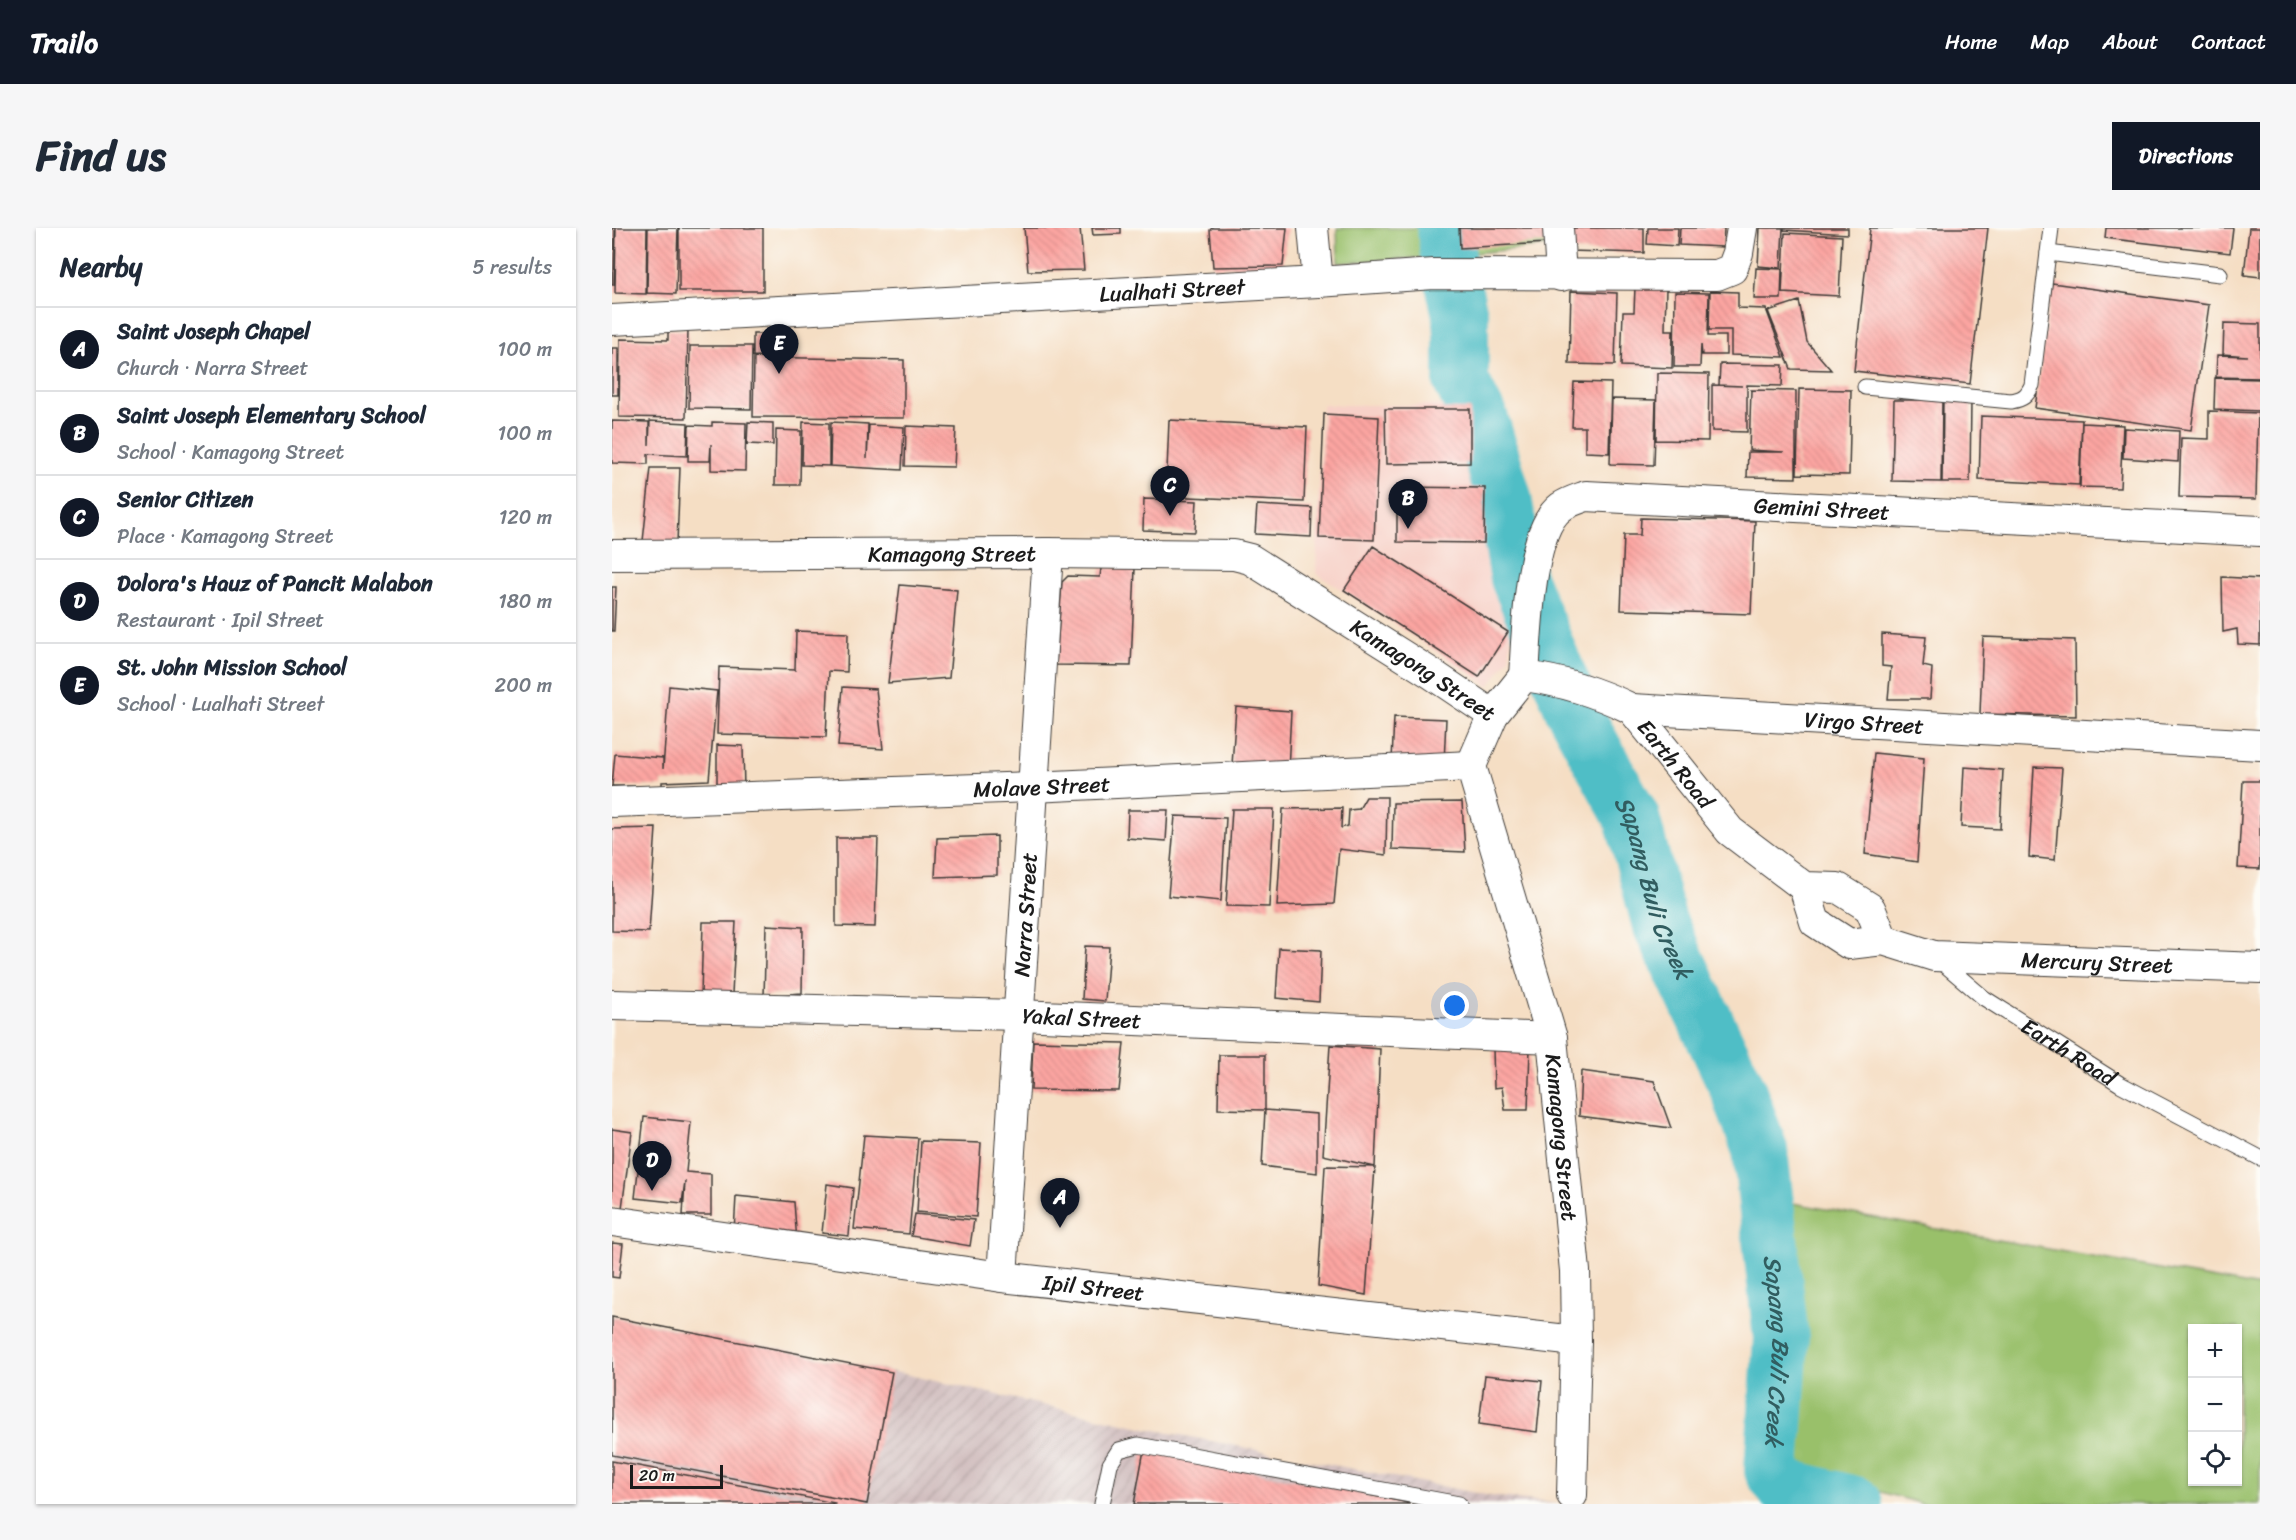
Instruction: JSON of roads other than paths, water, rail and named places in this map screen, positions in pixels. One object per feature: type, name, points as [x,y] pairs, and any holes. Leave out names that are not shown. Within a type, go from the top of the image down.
[{"type":"street","points":[[1313,228],[1318,282]]},
{"type":"street","points":[[1558,228],[1561,276]]},
{"type":"street","name":"Lualhati Street","points":[[612,320],[1434,274],[1717,275],[1732,269],[1738,253],[1742,228]]},
{"type":"street","name":"Gemini Street","points":[[1548,680],[1529,621],[1532,587],[1545,527],[1560,508],[1586,496],[2260,531]]},
{"type":"street","name":"Kamagong Street","points":[[612,555],[1048,553],[1234,555],[1250,559],[1429,672],[1493,716],[1471,766],[1552,1038],[1575,1271],[1576,1341],[1572,1495]]},
{"type":"street","name":"Narra Street","points":[[1002,1277],[1048,553]]},
{"type":"street","points":[[1493,716],[1548,680]]},
{"type":"street","name":"Virgo Street","points":[[1548,680],[1601,694],[1632,709],[2260,745]]},
{"type":"street","name":"Earth Road","points":[[1632,709],[1730,831],[1804,886],[1815,922],[1849,944],[1883,940],[1934,956]]},
{"type":"street","name":"Molave Street","points":[[612,802],[1033,787],[1471,766]]},
{"type":"street","points":[[1804,886],[1838,888],[1870,908],[1883,940]]},
{"type":"street","name":"Mercury Street","points":[[1934,956],[2260,968]]},
{"type":"street","name":"Yakal Street","points":[[612,1005],[1019,1015],[1552,1038]]},
{"type":"street","name":"Ipil Street","points":[[612,1221],[1002,1277],[1576,1341]]},
{"type":"lane","points":[[1865,387],[2011,401],[2021,400],[2028,394],[2032,385],[2051,228]]},
{"type":"lane","points":[[2048,253],[2220,274]]},
{"type":"lane","name":"Earth Road","points":[[1934,956],[1984,998],[2101,1071],[2260,1158]]},
{"type":"lane","points":[[1102,1504],[1110,1464],[1119,1450],[1138,1445],[1459,1504]]},
{"type":"waterway","name":"Sapang Buli Creek","points":[[1445,228],[1449,266],[1461,319],[1461,381],[1481,420],[1504,498],[1518,578],[1573,710],[1632,818],[1659,922],[1738,1089],[1760,1150],[1781,1338],[1772,1470],[1783,1486],[1855,1504]]},
{"type":"place","name":"St. John Mission School","points":[[779,374]]},
{"type":"place","name":"Senior Citizen","points":[[1170,516]]},
{"type":"place","name":"Saint Joseph Elementary School","points":[[1408,529]]},
{"type":"place","name":"Dolora's Hauz of Pancit Malabon","points":[[652,1191]]},
{"type":"place","name":"Saint Joseph Chapel","points":[[1060,1228]]}]
